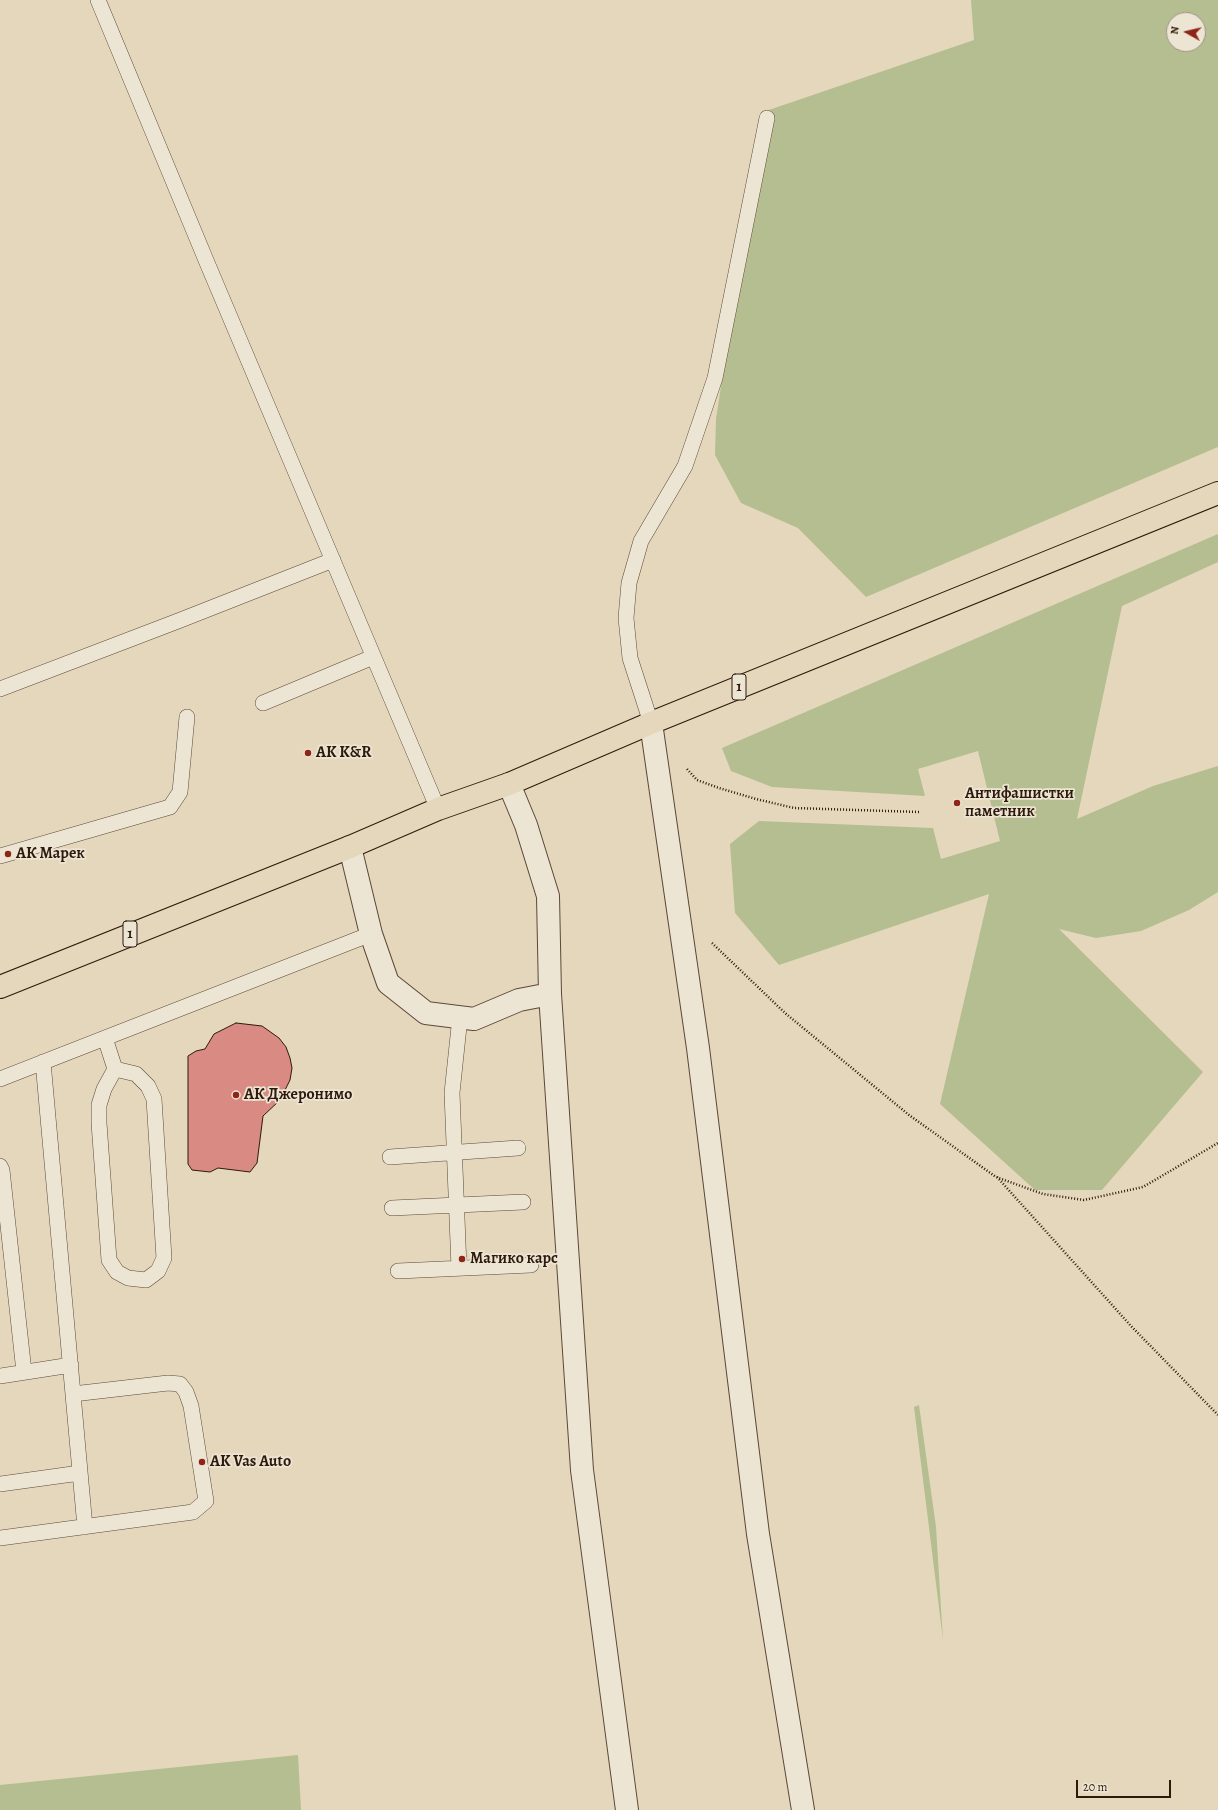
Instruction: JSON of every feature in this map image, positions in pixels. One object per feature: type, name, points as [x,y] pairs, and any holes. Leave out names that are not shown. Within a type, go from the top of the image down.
[{"type":"main road","name":"1","points":[[0,987],[350,847],[438,809],[509,784],[651,723],[1218,493]]},
{"type":"street","points":[[651,723],[698,1048],[758,1534],[803,1810]]},
{"type":"street","points":[[509,784],[526,825],[548,896],[550,994],[582,1470],[627,1810]]},
{"type":"street","points":[[350,847],[371,934],[388,983],[426,1013],[474,1019],[519,1000],[550,994]]},
{"type":"lane","points":[[98,0],[438,809]]},
{"type":"lane","points":[[651,723],[630,658],[626,618],[628,583],[642,541],[685,466],[715,378],[767,118]]},
{"type":"lane","points":[[0,689],[333,560]]},
{"type":"lane","points":[[263,703],[373,657]]},
{"type":"lane","points":[[0,856],[170,807],[180,792],[188,717]]},
{"type":"lane","points":[[0,1079],[371,934]]},
{"type":"lane","points":[[459,1268],[452,1093],[460,1017]]},
{"type":"lane","points":[[105,1038],[115,1069],[104,1089],[99,1105],[109,1260],[117,1272],[128,1278],[146,1280],[158,1271],[164,1258],[154,1099],[148,1086],[136,1074],[115,1069]]},
{"type":"lane","points":[[43,1062],[85,1527]]},
{"type":"lane","points":[[390,1157],[518,1148]]},
{"type":"lane","points":[[0,1166],[2,1170],[24,1372]]},
{"type":"lane","points":[[392,1208],[523,1202]]},
{"type":"lane","points":[[398,1271],[531,1265]]},
{"type":"lane","points":[[0,1376],[71,1365]]},
{"type":"lane","points":[[0,1538],[193,1512],[206,1501],[191,1406],[186,1392],[180,1384],[168,1383],[73,1394]]},
{"type":"lane","points":[[0,1484],[80,1473]]},
{"type":"path","points":[[682,765],[697,780],[756,799],[794,808],[919,812]]},
{"type":"path","points":[[678,911],[803,1027],[909,1116],[996,1177],[1131,1326],[1218,1415]]},
{"type":"path","points":[[996,1177],[1043,1194],[1084,1200],[1143,1186],[1218,1143]]},
{"type":"green space","points":[[971,0],[1218,0],[1218,447],[866,597],[798,528],[741,503],[715,455],[716,419],[763,112],[974,40]]},
{"type":"green space","points":[[1218,534],[1218,562],[1122,606],[1077,819],[1153,786],[1218,766],[1218,892],[1189,910],[1141,931],[1096,938],[1059,929],[1203,1072],[1102,1190],[1035,1190],[940,1104],[989,894],[779,965],[735,913],[730,844],[759,821],[933,828],[941,859],[1000,841],[978,751],[918,769],[925,796],[772,787],[731,771],[722,748]]},
{"type":"green space","points":[[919,1405],[936,1527],[943,1640],[914,1407]]},
{"type":"green space","points":[[298,1755],[301,1810],[0,1810],[0,1785]]},
{"type":"building","name":"АК Джеронимо","points":[[236,1023],[262,1026],[279,1038],[286,1047],[290,1058],[292,1068],[290,1080],[280,1100],[263,1116],[257,1163],[250,1172],[218,1168],[210,1172],[192,1170],[188,1164],[188,1056],[196,1051],[205,1049],[214,1034]]},
{"type":"place","name":"AK K&R","points":[[308,753]]},
{"type":"place","name":"Антифашистки паметник","points":[[957,803]]},
{"type":"place","name":"АК Марек","points":[[8,854]]},
{"type":"place","name":"АК Джеронимо","points":[[236,1095]]},
{"type":"place","name":"Магико карс","points":[[462,1259]]},
{"type":"place","name":"AK Vas Auto","points":[[202,1462]]}]
